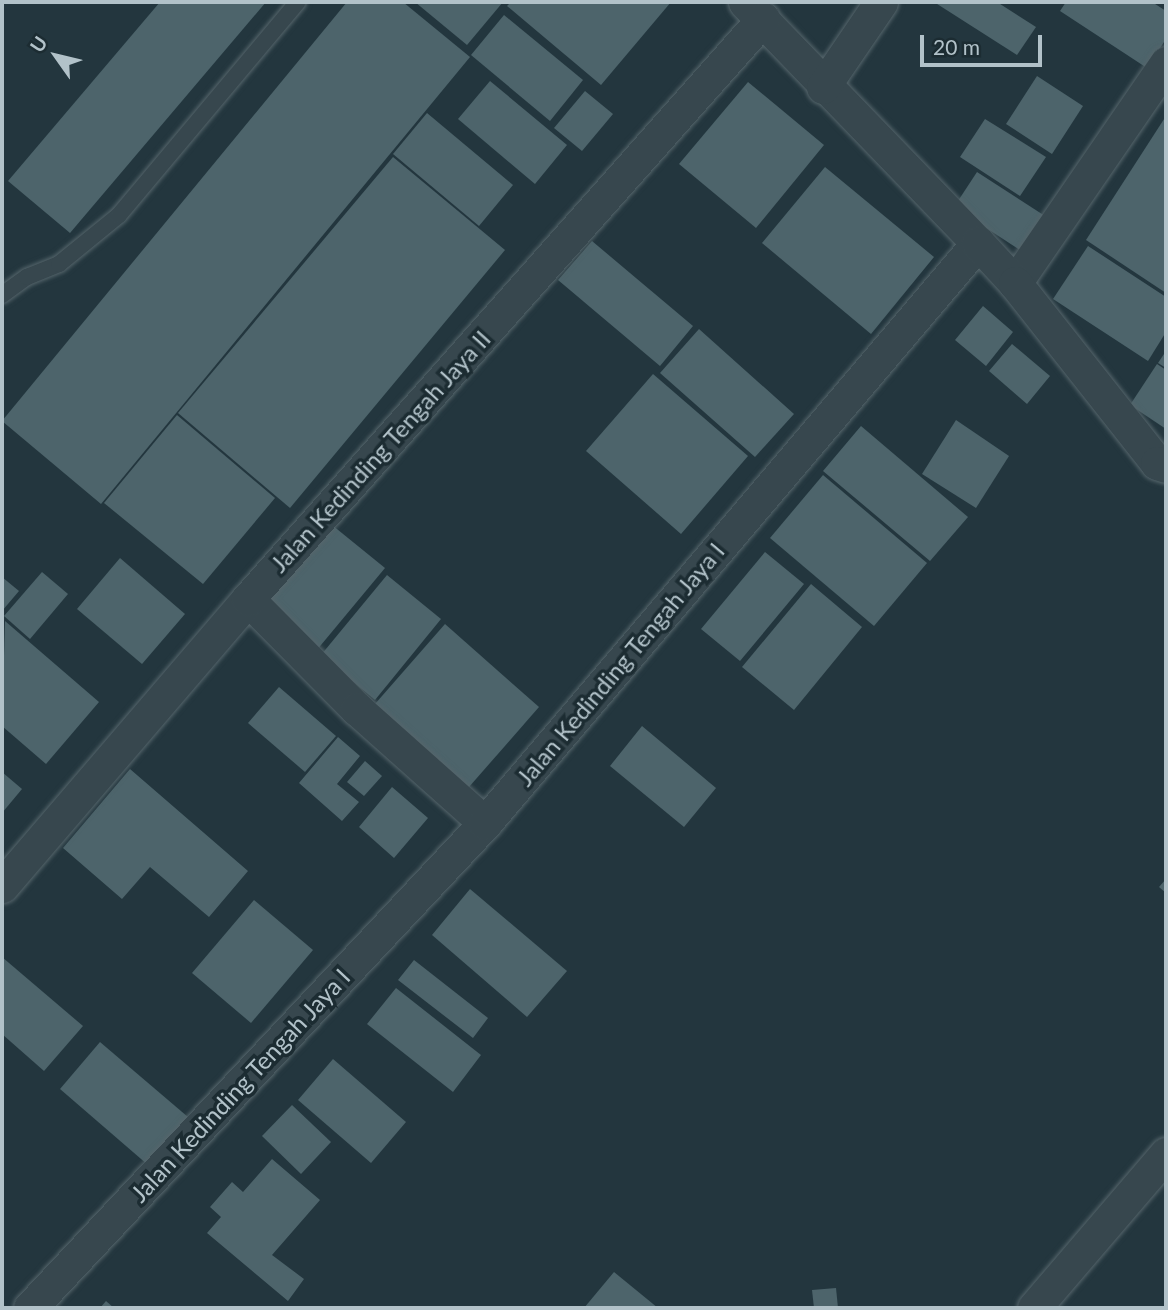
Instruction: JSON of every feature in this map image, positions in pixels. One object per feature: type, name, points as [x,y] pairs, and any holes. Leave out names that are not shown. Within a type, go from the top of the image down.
[{"type":"street","points":[[823,87],[881,2]]},
{"type":"street","points":[[754,11],[823,87],[1015,283],[1157,463],[1166,466]]},
{"type":"street","name":"Jalan Kedinding Tengah Jaya II","points":[[2,886],[754,11]]},
{"type":"street","points":[[1015,283],[1166,62]]},
{"type":"street","name":"Jalan Kedinding Tengah Jaya I","points":[[30,1308],[485,824],[978,243]]},
{"type":"street","points":[[248,599],[357,709],[485,824]]},
{"type":"street","points":[[1034,1308],[1166,1154]]},
{"type":"lane","points":[[2,295],[26,277],[60,264],[119,215],[298,2]]},
{"type":"building","points":[[160,2],[266,2],[70,233],[8,181]]},
{"type":"building","points":[[347,2],[403,2],[470,57],[101,504],[2,421]]},
{"type":"building","points":[[415,2],[503,2],[467,45]]},
{"type":"building","points":[[511,2],[671,2],[601,85],[507,6]]},
{"type":"building","points":[[934,2],[997,2],[1036,27],[1017,55]]},
{"type":"building","points":[[1066,2],[1152,2],[1166,11],[1166,39],[1147,68],[1060,11]]},
{"type":"building","points":[[504,15],[583,80],[550,121],[471,55]]},
{"type":"building","points":[[1037,76],[1083,106],[1052,154],[1006,124]]},
{"type":"building","points":[[490,81],[567,145],[535,184],[458,119]]},
{"type":"building","points":[[748,82],[824,145],[756,228],[679,164]]},
{"type":"building","points":[[585,91],[613,114],[582,151],[554,128]]},
{"type":"building","points":[[427,113],[513,185],[479,226],[393,154]]},
{"type":"building","points":[[1166,116],[1166,293],[1086,240]]},
{"type":"building","points":[[985,119],[1046,157],[1020,196],[960,157]]},
{"type":"building","points":[[393,157],[505,250],[290,508],[178,413]]},
{"type":"building","points":[[825,167],[934,257],[871,334],[762,243]]},
{"type":"building","points":[[977,172],[1045,216],[1023,252],[954,207]]},
{"type":"building","points":[[592,241],[693,326],[660,366],[558,280]]},
{"type":"building","points":[[1088,246],[1166,297],[1166,332],[1148,361],[1053,299]]},
{"type":"building","points":[[983,306],[1013,332],[986,366],[955,340]]},
{"type":"building","points":[[699,329],[794,414],[755,457],[660,373]]},
{"type":"building","points":[[1012,344],[1050,376],[1027,404],[989,371]]},
{"type":"building","points":[[1166,351],[1166,368],[1158,363]]},
{"type":"building","points":[[1157,364],[1166,370],[1166,429],[1130,405]]},
{"type":"building","points":[[653,374],[748,456],[681,534],[586,451]]},
{"type":"building","points":[[177,415],[275,498],[203,584],[104,503]]},
{"type":"building","points":[[956,420],[1009,456],[976,508],[922,474]]},
{"type":"building","points":[[861,426],[968,517],[930,561],[823,471]]},
{"type":"building","points":[[823,475],[927,563],[874,626],[770,538]]},
{"type":"building","points":[[332,525],[385,568],[316,651],[263,608]]},
{"type":"building","points":[[765,552],[804,584],[740,661],[701,629]]},
{"type":"building","points":[[120,558],[185,614],[142,664],[77,609]]},
{"type":"building","points":[[42,572],[68,594],[30,639],[4,616]]},
{"type":"building","points":[[387,575],[441,619],[375,700],[321,655]]},
{"type":"building","points":[[2,577],[19,591],[2,611]]},
{"type":"building","points":[[811,584],[862,627],[794,710],[742,667]]},
{"type":"building","points":[[5,621],[99,702],[46,764],[2,726]]},
{"type":"building","points":[[445,624],[539,707],[462,795],[368,712]]},
{"type":"building","points":[[279,687],[336,736],[305,772],[248,723]]},
{"type":"building","points":[[642,726],[716,788],[684,827],[610,766]]},
{"type":"building","points":[[338,737],[360,756],[337,784],[359,802],[342,821],[299,783]]},
{"type":"building","points":[[365,761],[382,776],[364,796],[347,782]]},
{"type":"building","points":[[130,769],[248,871],[209,917],[150,867],[122,899],[63,848]]},
{"type":"building","points":[[2,772],[22,789],[2,813]]},
{"type":"building","points":[[392,787],[428,818],[394,858],[359,827]]},
{"type":"building","points":[[1166,879],[1166,893],[1159,887]]},
{"type":"building","points":[[470,889],[567,971],[527,1017],[432,935]]},
{"type":"building","points":[[254,900],[313,950],[251,1023],[192,973]]},
{"type":"building","points":[[2,957],[83,1026],[44,1071],[2,1034]]},
{"type":"building","points":[[414,960],[488,1018],[473,1038],[398,980]]},
{"type":"building","points":[[396,988],[481,1055],[453,1092],[367,1024]]},
{"type":"building","points":[[100,1042],[188,1117],[148,1165],[60,1089]]},
{"type":"building","points":[[333,1059],[406,1122],[371,1163],[298,1100]]},
{"type":"building","points":[[292,1105],[331,1142],[301,1174],[262,1136]]},
{"type":"building","points":[[272,1159],[320,1200],[272,1255],[304,1279],[288,1301],[207,1233],[221,1217],[210,1207],[232,1182],[243,1192]]},
{"type":"building","points":[[614,1272],[658,1308],[584,1308]]},
{"type":"building","points":[[836,1288],[838,1308],[814,1308],[812,1290]]},
{"type":"building","points":[[106,1301],[114,1308],[100,1308]]}]
